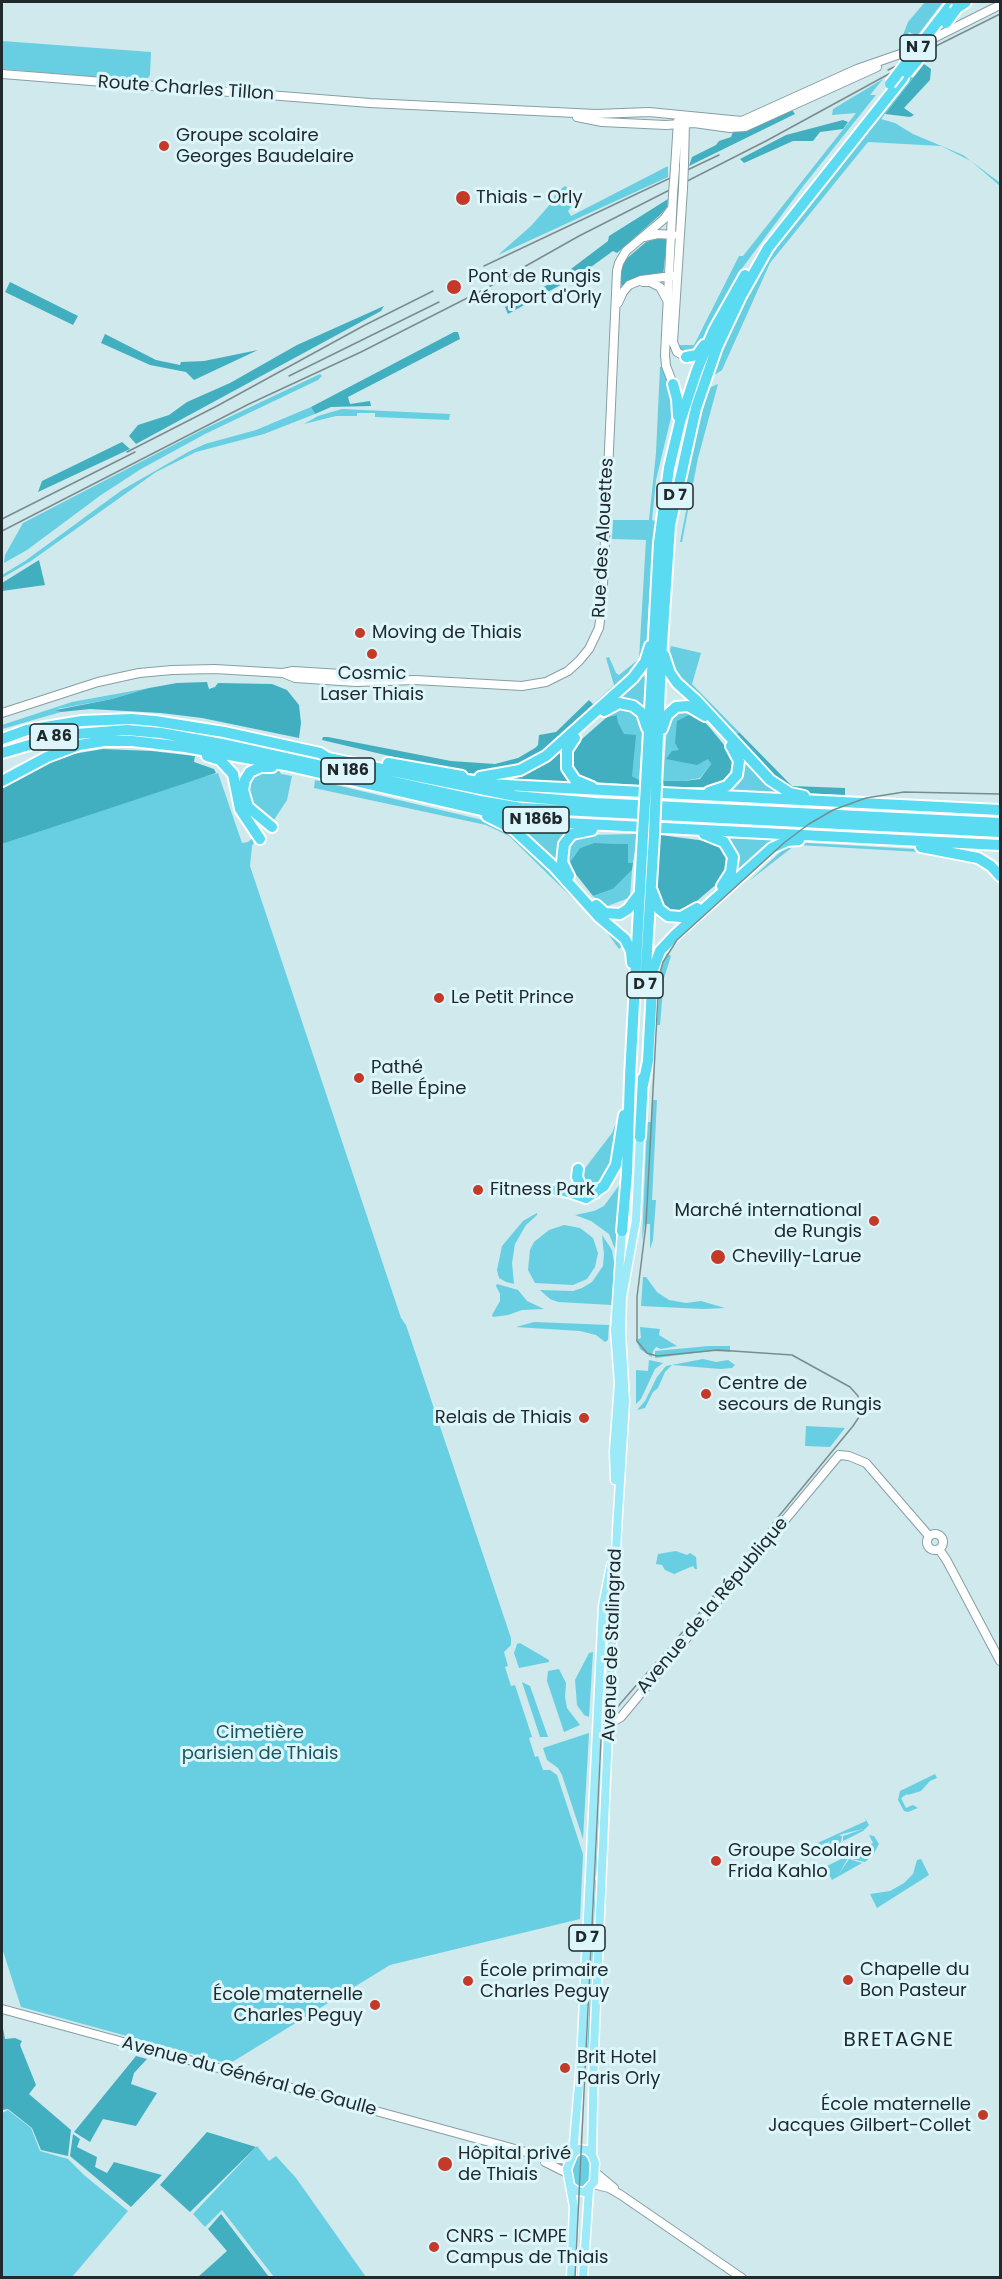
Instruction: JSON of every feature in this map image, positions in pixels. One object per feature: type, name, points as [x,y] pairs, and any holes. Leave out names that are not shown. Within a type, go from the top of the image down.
[{"type":"highway","name":"N 7","points":[[848,142],[903,78],[957,5]]},
{"type":"highway","name":"N 7","points":[[848,142],[890,84],[957,5]]},
{"type":"highway","name":"D 7","points":[[640,1137],[650,886],[651,786],[648,738],[660,531],[669,468],[690,391],[709,342],[729,302],[755,257],[774,230],[848,142]]},
{"type":"highway","name":"D 7","points":[[651,786],[658,744],[667,550],[674,498],[696,408],[717,347],[741,296],[768,248],[848,142]]},
{"type":"highway","points":[[686,357],[697,355],[704,344],[709,342]]},
{"type":"highway","points":[[674,384],[678,403],[676,425],[678,431]]},
{"type":"highway","points":[[423,770],[485,777],[512,773],[534,764],[566,740],[637,674],[645,662],[650,640],[655,634]]},
{"type":"highway","points":[[662,650],[670,674],[677,683],[696,700],[770,780],[790,793],[823,798],[829,802]]},
{"type":"highway","points":[[597,790],[575,780],[567,768],[567,750],[576,736],[603,712],[615,704],[624,703],[637,708],[642,713],[647,726],[648,738]]},
{"type":"highway","points":[[658,744],[667,715],[676,707],[688,706],[703,714],[731,745],[739,761],[735,779],[723,789],[701,795]]},
{"type":"highway","name":"N 186","points":[[103,725],[144,720],[197,727],[478,790],[543,799],[1000,823]]},
{"type":"highway","name":"A 86","points":[[2,739],[27,730],[54,725],[103,725]]},
{"type":"highway","name":"A 86","points":[[2,753],[103,725]]},
{"type":"highway","name":"N 186","points":[[103,725],[222,744],[521,808],[1000,832]]},
{"type":"highway","name":"N 186b","points":[[2,776],[79,745],[93,742],[132,741],[185,747],[285,765],[531,820],[605,826],[1000,845]]},
{"type":"highway","points":[[185,747],[193,753],[220,760],[229,769],[235,779],[240,809],[260,839]]},
{"type":"highway","name":"N 186b","points":[[320,753],[327,752],[489,784],[1000,810]]},
{"type":"highway","points":[[272,827],[248,807],[244,798],[243,785],[248,775],[257,768],[285,765]]},
{"type":"highway","points":[[2,781],[25,767]]},
{"type":"highway","points":[[911,806],[918,802],[1000,802]]},
{"type":"highway","points":[[469,807],[472,811],[501,822],[523,836],[599,917],[625,939],[632,955],[634,997]]},
{"type":"highway","points":[[605,826],[578,832],[567,838],[561,857],[564,870],[605,913],[615,915],[624,912],[640,893]]},
{"type":"highway","points":[[650,886],[659,909],[668,916],[677,917],[690,913],[724,884],[733,868],[732,853],[723,841],[704,834],[700,830]]},
{"type":"highway","name":"D 7","points":[[622,1231],[630,1117],[640,893],[649,834]]},
{"type":"highway","points":[[643,1085],[648,1061],[653,970],[660,951],[772,848],[814,835]]},
{"type":"highway","points":[[881,838],[887,843],[970,856],[991,866],[1000,876]]},
{"type":"highway","points":[[556,1190],[586,1198],[595,1193],[610,1177],[616,1165],[630,1077]]},
{"type":"highway","points":[[578,1169],[581,1186],[595,1193]]},
{"type":"main road","points":[[560,113],[602,122],[745,128],[872,70],[1000,5]]},
{"type":"main road","points":[[560,113],[649,112],[742,121],[857,69],[897,56]]},
{"type":"main road","name":"Route Charles Tillon","points":[[2,74],[370,103],[560,113]]},
{"type":"main road","points":[[682,114],[670,234],[673,342],[677,352],[686,357]]},
{"type":"main road","points":[[674,384],[666,366],[665,355],[668,303],[679,247],[684,164],[681,124]]},
{"type":"main road","name":"Rue des Alouettes","points":[[2,713],[98,682],[139,673],[172,670],[215,669],[283,673],[295,678],[356,682],[416,680],[522,686],[546,682],[568,671],[589,649],[599,628],[602,606],[619,262],[626,251],[664,219],[672,208]]},
{"type":"main road","points":[[639,239],[658,234],[670,234],[676,236],[679,247]]},
{"type":"main road","points":[[616,312],[623,292],[629,285],[672,276]]},
{"type":"main road","points":[[635,282],[650,282],[660,287],[668,303]]},
{"type":"main road","name":"Avenue de Stalingrad","points":[[592,2155],[593,2058],[617,1530],[626,1401],[621,1332],[622,1297],[636,1220],[640,1137]]},
{"type":"main road","name":"D 7","points":[[571,2277],[574,2207],[567,2173],[571,2157],[581,2062],[603,1606],[611,1561],[614,1451],[619,1390],[615,1330],[622,1231]]},
{"type":"main road","name":"Avenue de la République","points":[[610,1721],[616,1720],[625,1712],[839,1455],[849,1456],[866,1463],[929,1536],[928,1546],[932,1550],[939,1550],[947,1561],[1000,1661]]},
{"type":"main road","points":[[597,1722],[610,1721]]},
{"type":"main road","name":"Avenue du Général de Gaulle","points":[[2,2009],[556,2160],[571,2157]]},
{"type":"main road","name":"Avenue du Général de Gaulle","points":[[496,2144],[551,2164],[567,2173]]},
{"type":"main road","points":[[571,2157],[584,2149],[592,2155]]},
{"type":"main road","name":"D 7","points":[[583,2277],[591,2187],[596,2173],[592,2155]]},
{"type":"main road","points":[[596,2173],[621,2195]]},
{"type":"main road","points":[[571,2187],[582,2192],[591,2187],[609,2188],[742,2277]]},
{"type":"green space","points":[[925,2],[943,2],[917,36],[909,32],[905,42],[903,35],[908,22]]},
{"type":"green space","points":[[2,41],[151,52],[150,75],[143,81],[2,69]]},
{"type":"green space","points":[[914,77],[881,119],[895,123],[913,134],[963,155],[971,161],[941,146],[868,142],[770,263],[722,370],[713,376],[717,359],[749,290],[788,227],[907,78]]},
{"type":"green space","points":[[883,79],[870,95],[876,95],[804,185],[740,271],[698,352],[686,354],[679,350],[677,345],[694,345],[739,256],[743,256],[856,113],[832,115],[833,109]]},
{"type":"green space","points":[[971,161],[999,182],[1000,186]]},
{"type":"green space","points":[[668,166],[668,177],[498,255],[531,226],[553,201],[555,194],[565,186],[577,195],[568,211],[571,216]]},
{"type":"green space","points":[[660,367],[663,367],[669,382],[673,409],[656,480],[652,520],[655,521],[652,578],[646,648],[637,669],[597,708],[593,704],[614,685],[606,658],[609,657],[619,675],[639,659],[646,540],[612,539],[613,520],[649,520],[656,453]]},
{"type":"green space","points":[[320,374],[322,376],[318,380],[205,434],[141,469],[101,495],[27,550],[4,563],[5,555],[23,523],[204,429]]},
{"type":"green space","points":[[718,384],[698,458],[682,542],[680,542],[688,501],[683,499],[692,449],[709,388]]},
{"type":"green space","points":[[311,407],[315,414],[264,434],[196,452],[156,472],[31,561],[2,578],[2,575],[25,561],[122,490],[188,452],[205,444],[256,430]]},
{"type":"green space","points":[[342,409],[450,414],[449,420],[375,417],[375,413],[357,413],[357,416],[336,416],[304,424],[318,416]]},
{"type":"green space","points":[[671,646],[701,653],[692,684],[739,732],[735,736],[676,676],[669,655]]},
{"type":"green space","points":[[642,674],[646,679],[644,707],[611,703]]},
{"type":"green space","points":[[149,688],[112,699],[57,709],[61,712],[2,729],[2,725],[72,702]]},
{"type":"green space","points":[[619,709],[637,713],[643,724],[639,780],[632,776],[624,735],[617,715],[607,717]]},
{"type":"green space","points":[[682,711],[693,713],[711,764],[700,778],[663,781],[667,728],[673,714]]},
{"type":"green space","points":[[738,751],[783,795],[727,792],[730,789]]},
{"type":"green space","points":[[270,769],[292,776],[287,800],[272,823],[253,807],[246,787],[251,775]]},
{"type":"green space","name":"Cimetière parisien de Thiais","points":[[218,773],[242,843],[248,842],[255,836],[250,866],[511,1638],[511,1645],[504,1652],[508,1666],[505,1667],[511,1686],[515,1685],[532,1737],[529,1738],[535,1757],[538,1756],[543,1770],[550,1770],[557,1775],[583,1854],[580,1919],[390,1965],[229,2064],[21,2007],[2,1948],[2,844]]},
{"type":"green space","points":[[315,780],[495,823],[520,839],[625,944],[619,949],[606,931],[509,836],[486,825],[314,788]]},
{"type":"green space","points":[[662,797],[838,806],[829,810],[661,801]]},
{"type":"green space","points":[[514,823],[570,829],[562,869],[513,826]]},
{"type":"green space","points":[[810,827],[1000,837],[1000,841],[805,831]]},
{"type":"green space","points":[[637,834],[633,863],[628,863],[628,844],[594,843],[580,848],[570,862],[568,853],[573,842],[588,835]]},
{"type":"green space","points":[[725,837],[772,840],[770,847],[732,881],[737,870],[738,859],[736,849]]},
{"type":"green space","points":[[791,842],[914,849],[973,860],[919,852],[798,845],[749,881]]},
{"type":"green space","points":[[632,870],[630,897],[605,907],[593,896],[613,889]]},
{"type":"green space","points":[[666,952],[671,956],[664,978],[660,1025],[656,1025],[659,972]]},
{"type":"green space","points":[[652,1100],[657,1100],[652,1200],[656,1200],[653,1240],[650,1249],[650,1224],[645,1224],[642,1241],[647,1122],[651,1122]]},
{"type":"green space","points":[[618,1118],[621,1119],[612,1167],[595,1189],[583,1183],[582,1175],[612,1133]]},
{"type":"green space","points":[[622,1184],[617,1254],[609,1234],[591,1221],[575,1215],[594,1211],[604,1206]]},
{"type":"green space","points":[[537,1213],[526,1225],[515,1244],[512,1263],[514,1284],[506,1282],[499,1278],[497,1270],[502,1246],[523,1221]]},
{"type":"green space","points":[[564,1225],[580,1228],[593,1238],[598,1253],[595,1267],[587,1279],[573,1285],[535,1283],[528,1270],[530,1250],[534,1242],[549,1230]]},
{"type":"green space","points":[[602,1235],[612,1250],[614,1262],[612,1305],[558,1302],[550,1299],[540,1290],[573,1291],[592,1282],[603,1266]]},
{"type":"green space","points":[[643,1277],[646,1277],[657,1292],[669,1300],[686,1303],[701,1301],[725,1308],[641,1306]]},
{"type":"green space","points":[[497,1284],[518,1290],[527,1301],[544,1309],[522,1310],[493,1317],[500,1301]]},
{"type":"green space","points":[[534,1322],[609,1325],[608,1340],[605,1342],[596,1335],[580,1331],[516,1327]]},
{"type":"green space","points":[[640,1327],[660,1329],[659,1335],[677,1346],[661,1349],[656,1347],[652,1357],[650,1356],[640,1349],[636,1340],[641,1338]]},
{"type":"green space","points":[[730,1346],[730,1352],[712,1351],[655,1358],[655,1351]]},
{"type":"green space","points":[[703,1359],[716,1362],[728,1360],[735,1365],[732,1368],[721,1369],[672,1365],[665,1372],[645,1408],[637,1410],[666,1366]]},
{"type":"green space","points":[[649,1360],[663,1363],[655,1369],[641,1399],[636,1404],[636,1370],[648,1371]]},
{"type":"green space","points":[[806,1426],[845,1428],[830,1447],[805,1446]]},
{"type":"green space","points":[[676,1551],[687,1555],[690,1553],[696,1557],[697,1569],[693,1566],[674,1574],[665,1570],[662,1565],[656,1564],[658,1554]]},
{"type":"green space","points":[[520,1643],[549,1662],[519,1668],[514,1653],[517,1644]]},
{"type":"green space","points":[[593,1652],[589,1717],[584,1715],[577,1705],[575,1680],[589,1653]]},
{"type":"green space","points":[[559,1669],[566,1683],[567,1708],[580,1725],[564,1732],[547,1681],[548,1671]]},
{"type":"green space","points":[[522,1682],[530,1686],[548,1737],[540,1737]]},
{"type":"green space","points":[[600,1724],[606,1724],[599,1877],[593,1876]]},
{"type":"green space","points":[[589,1733],[583,1839],[562,1775],[558,1768],[547,1760],[543,1748]]},
{"type":"green space","points":[[935,1774],[937,1778],[930,1781],[921,1791],[901,1798],[906,1808],[913,1805],[918,1808],[908,1812],[904,1811],[898,1800],[900,1791]]},
{"type":"green space","points":[[865,1818],[869,1825],[863,1831],[843,1841],[843,1836],[863,1829],[842,1834],[839,1836],[842,1836],[841,1842],[819,1853],[831,1840],[817,1854],[809,1858],[805,1857],[802,1850],[866,1821]]},
{"type":"green space","points":[[869,1835],[874,1836],[879,1844],[873,1855],[865,1862],[848,1858],[839,1874],[849,1859],[862,1863],[832,1880],[825,1867],[873,1843]]},
{"type":"green space","points":[[921,1859],[929,1875],[877,1908],[870,1894],[890,1891],[904,1883],[913,1874],[917,1860]]},
{"type":"green space","points":[[592,1880],[599,1881],[591,2048],[584,2047]]},
{"type":"green space","points":[[8,2110],[31,2128],[40,2151],[68,2159],[128,2211],[72,2277],[2,2277],[2,2113]]},
{"type":"green space","points":[[257,2146],[269,2161],[276,2156],[296,2178],[366,2277],[274,2277],[222,2210],[205,2227],[193,2214]]},
{"type":"green space","points":[[579,2153],[587,2154],[591,2162],[591,2177],[586,2186],[582,2188],[578,2188],[572,2178],[572,2163]]},
{"type":"shaded area","points":[[924,64],[931,69],[930,80],[904,108],[914,115],[910,117],[885,114]]},
{"type":"shaded area","points":[[792,110],[795,114],[689,166],[692,157],[716,145],[719,141],[731,137],[733,132],[748,130]]},
{"type":"shaded area","points":[[843,120],[848,122],[843,129],[820,132],[813,141],[793,141],[744,163],[740,159],[786,135]]},
{"type":"shaded area","points":[[668,199],[667,207],[660,215],[617,253],[613,251],[584,272],[508,314],[505,307],[555,281],[608,241],[609,236]]},
{"type":"shaded area","points":[[659,238],[667,239],[663,276],[635,278],[623,286],[620,284],[620,274],[625,260],[646,242]]},
{"type":"shaded area","points":[[10,282],[78,316],[73,325],[5,292]]},
{"type":"shaded area","points":[[384,306],[381,311],[136,444],[129,436],[138,425],[169,415],[187,402],[230,383],[297,345]]},
{"type":"shaded area","points":[[454,332],[458,332],[460,339],[348,397],[350,404],[370,401],[371,406],[331,407],[315,414],[311,407]]},
{"type":"shaded area","points":[[105,334],[156,360],[180,365],[181,362],[204,361],[258,350],[194,380],[186,372],[150,365],[101,343]]},
{"type":"shaded area","points":[[122,442],[130,449],[38,492],[42,481]]},
{"type":"shaded area","points":[[39,560],[45,585],[2,591],[2,583]]},
{"type":"shaded area","points":[[207,682],[209,689],[218,683],[272,684],[287,690],[299,705],[301,723],[299,738],[202,718],[161,713],[90,709],[61,712],[56,710],[112,699],[149,688],[177,683]]},
{"type":"shaded area","points":[[589,700],[597,708],[556,744],[509,771],[480,774],[457,772],[322,740],[323,737],[328,737],[451,761],[495,764],[518,758],[535,748],[538,745],[539,735],[556,732]]},
{"type":"shaded area","points":[[693,713],[700,717],[729,751],[733,760],[729,778],[716,787],[664,787],[663,781],[700,779],[711,764],[708,759],[697,765],[666,759],[672,751],[679,750],[675,743],[677,721]]},
{"type":"shaded area","points":[[617,715],[624,734],[636,735],[632,776],[639,780],[639,785],[592,782],[579,776],[572,765],[574,751],[582,739],[607,717]]},
{"type":"shaded area","points":[[739,732],[792,786],[845,788],[845,795],[802,793],[782,785],[735,736]]},
{"type":"shaded area","points":[[573,735],[564,748],[575,784],[491,780],[510,776]]},
{"type":"shaded area","points":[[103,749],[195,756],[194,762],[214,769],[216,773],[2,844],[2,786],[35,768],[67,755]]},
{"type":"shaded area","points":[[660,835],[714,842],[727,852],[729,865],[725,877],[685,911],[673,912],[662,906],[657,895]]},
{"type":"shaded area","points":[[594,843],[628,844],[628,863],[633,863],[632,870],[613,889],[593,896],[574,872],[570,862],[580,848]]},
{"type":"shaded area","points":[[2,2023],[5,2039],[15,2038],[22,2041],[20,2045],[36,2085],[29,2094],[71,2130],[68,2156],[41,2150],[32,2128],[8,2109],[2,2110]]},
{"type":"shaded area","points":[[136,2056],[147,2059],[134,2073],[131,2084],[157,2093],[136,2126],[103,2119],[90,2142],[74,2132]]},
{"type":"shaded area","points":[[207,2132],[256,2147],[190,2212],[160,2185]]},
{"type":"shaded area","points":[[73,2134],[80,2139],[77,2147],[97,2157],[95,2167],[107,2173],[114,2162],[162,2175],[131,2207],[70,2156]]},
{"type":"shaded area","points":[[221,2214],[269,2277],[198,2277],[227,2251],[208,2229]]},
{"type":"tram line","points":[[575,2278],[601,1740],[604,1725],[853,1426],[859,1417],[861,1408],[858,1396],[850,1387],[792,1355],[718,1350],[657,1356],[647,1353],[637,1341],[637,1297],[646,1224],[659,976],[663,962],[677,940],[785,842],[833,810],[866,798],[904,792],[1000,794]]},
{"type":"railway","points":[[888,70],[1000,14]]},
{"type":"railway","points":[[2,531],[249,404],[361,352],[485,289],[579,236],[766,141],[898,69]]},
{"type":"railway","points":[[484,266],[719,155]]},
{"type":"railway","points":[[127,452],[433,291]]},
{"type":"railway","points":[[289,376],[439,302]]},
{"type":"railway","points":[[2,519],[135,452]]},
{"type":"place","name":"Groupe scolaire Georges Baudelaire","points":[[164,146]]},
{"type":"place","name":"Thiais - Orly","points":[[463,198]]},
{"type":"place","name":"Pont de Rungis Aéroport d'Orly","points":[[454,287]]},
{"type":"place","name":"Moving de Thiais","points":[[360,633]]},
{"type":"place","name":"Cosmic Laser Thiais","points":[[372,654]]},
{"type":"place","name":"Le Petit Prince","points":[[439,998]]},
{"type":"place","name":"Pathé Belle Épine","points":[[359,1078]]},
{"type":"place","name":"Fitness Park","points":[[478,1190]]},
{"type":"place","name":"Marché international de Rungis","points":[[874,1221]]},
{"type":"place","name":"Chevilly-Larue","points":[[718,1257]]},
{"type":"place","name":"Centre de secours de Rungis","points":[[706,1394]]},
{"type":"place","name":"Relais de Thiais","points":[[584,1418]]},
{"type":"place","name":"Groupe Scolaire Frida Kahlo","points":[[716,1861]]},
{"type":"place","name":"Chapelle du Bon Pasteur","points":[[848,1980]]},
{"type":"place","name":"École primaire Charles Peguy","points":[[468,1981]]},
{"type":"place","name":"École maternelle Charles Peguy","points":[[375,2005]]},
{"type":"place","name":"Brit Hotel Paris Orly","points":[[565,2068]]},
{"type":"place","name":"École maternelle Jacques Gilbert-Collet","points":[[983,2115]]},
{"type":"place","name":"Hôpital privé de Thiais","points":[[445,2164]]},
{"type":"place","name":"CNRS - ICMPE Campus de Thiais","points":[[434,2247]]},
{"type":"district","name":"BRETAGNE","points":[[899,2041]]}]
